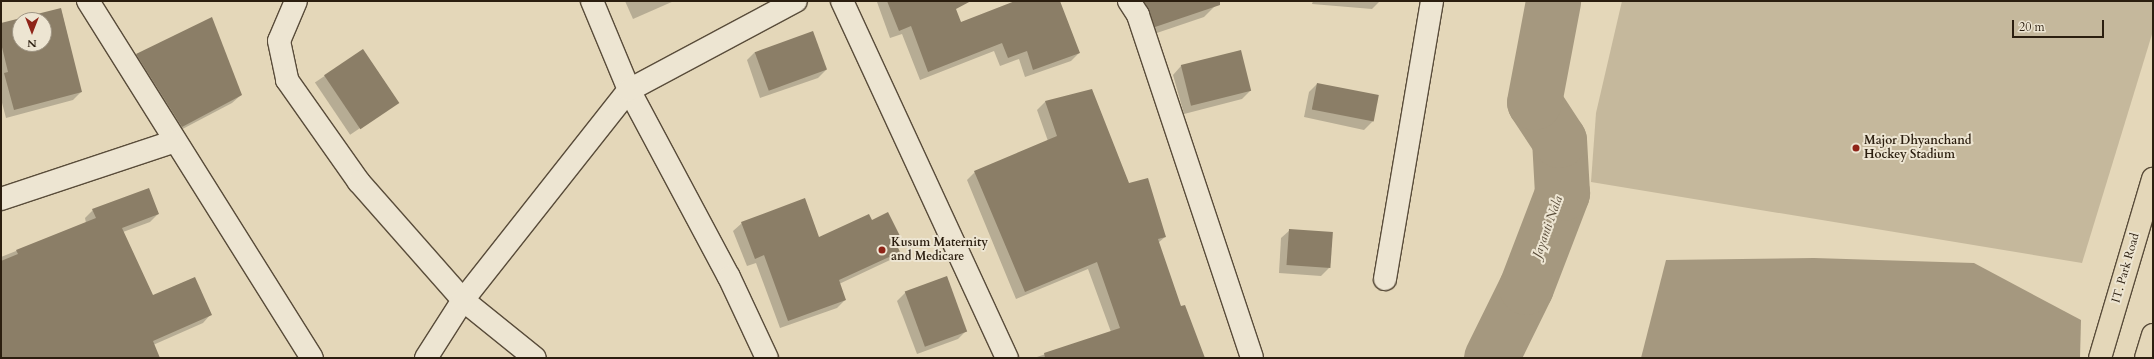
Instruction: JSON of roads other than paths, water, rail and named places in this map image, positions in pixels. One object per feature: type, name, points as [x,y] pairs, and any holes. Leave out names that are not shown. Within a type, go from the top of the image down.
[{"type":"main road","name":"IT. Park Road","points":[[2100,358],[2153,179]]},
{"type":"main road","points":[[2146,358],[2153,335]]},
{"type":"street","points":[[88,1],[175,141],[303,356]]},
{"type":"street","points":[[296,1],[279,41],[287,80],[359,182],[463,300],[536,358]]},
{"type":"street","points":[[592,1],[629,90],[729,278],[767,358]]},
{"type":"street","points":[[426,358],[463,300],[629,90],[796,1]]},
{"type":"street","points":[[842,1],[1007,358]]},
{"type":"street","points":[[1128,1],[1138,15],[1252,358]]},
{"type":"street","points":[[1385,280],[1432,1]]},
{"type":"street","points":[[1,199],[175,141]]},
{"type":"waterway","name":"Jayanti Nala","points":[[1491,358],[1526,287],[1562,193],[1559,140],[1534,102],[1553,1]]},
{"type":"place","name":"Major Dhyanchand Hockey Stadium","points":[[1856,148]]},
{"type":"place","name":"Kusum Maternity and Medicare","points":[[882,250]]}]
